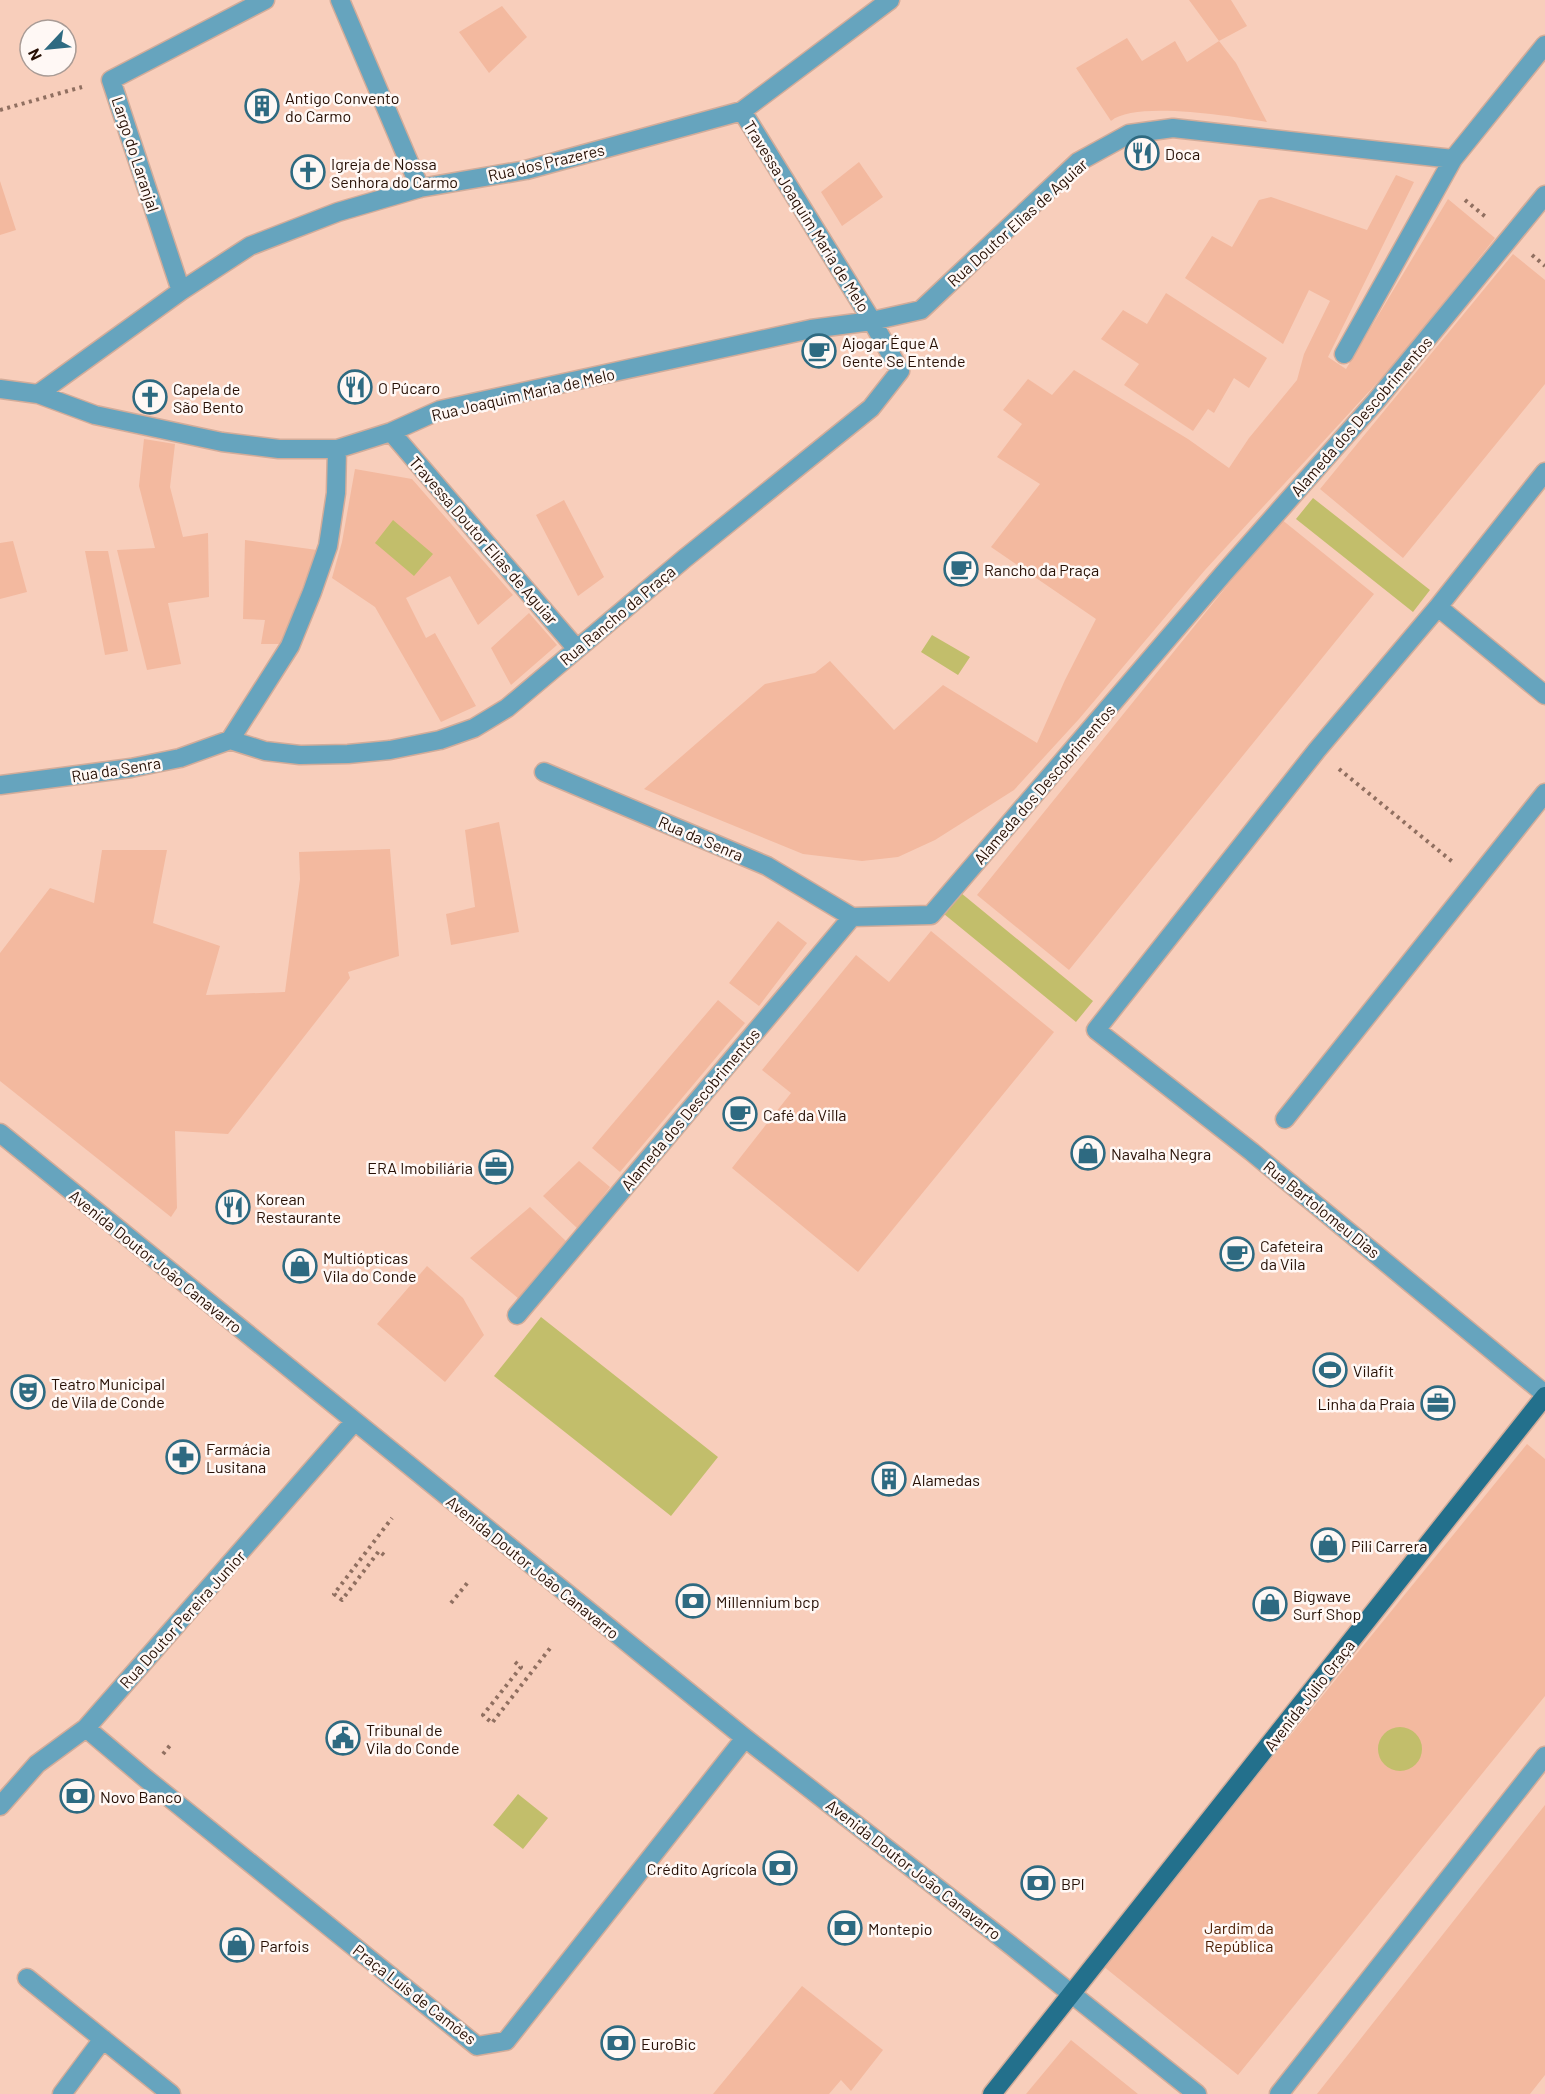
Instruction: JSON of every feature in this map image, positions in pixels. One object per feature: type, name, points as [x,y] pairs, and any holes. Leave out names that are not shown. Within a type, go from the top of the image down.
[{"type":"main road","name":"Avenida Júlio Graça","points":[[992,2094],[1545,1395]]},
{"type":"street","name":"Largo do Laranjal","points":[[181,291],[111,80],[265,0]]},
{"type":"street","points":[[340,0],[420,188]]},
{"type":"street","name":"Rua dos Prazeres","points":[[38,394],[181,291],[250,246],[338,212],[420,188],[526,170],[742,111],[890,0]]},
{"type":"street","points":[[1344,354],[1453,159],[1545,45]]},
{"type":"street","name":"Travessa Joaquim Maria de Melo","points":[[742,111],[872,321]]},
{"type":"street","name":"Rua Doutor Elias de Aguiar","points":[[872,321],[921,310],[1078,162],[1129,134],[1173,128],[1453,159]]},
{"type":"street","name":"Alameda dos Descobrimentos","points":[[517,1315],[852,916],[931,915],[1216,582],[1376,401],[1545,195]]},
{"type":"street","name":"Rua Joaquim Maria de Melo","points":[[0,389],[38,394],[96,415],[222,442],[279,449],[337,449],[391,432],[440,410],[811,329],[872,321]]},
{"type":"street","name":"Rua Rancho da Praça","points":[[230,740],[265,751],[300,754],[348,754],[390,750],[440,740],[474,728],[507,708],[576,648],[871,408],[900,371],[872,321]]},
{"type":"street","name":"Travessa Doutor Elias de Aguiar","points":[[391,432],[576,648]]},
{"type":"street","points":[[230,740],[290,646],[312,592],[328,546],[336,492],[337,449]]},
{"type":"street","points":[[1317,750],[1438,607],[1545,472]]},
{"type":"street","points":[[1438,607],[1545,695]]},
{"type":"street","name":"Rua da Senra","points":[[0,785],[131,768],[180,758],[230,740]]},
{"type":"street","name":"Rua Bartolomeu Dias","points":[[1317,750],[1096,1030],[1252,1152],[1545,1395]]},
{"type":"street","name":"Rua da Senra","points":[[544,772],[767,866],[852,916]]},
{"type":"street","points":[[1285,1119],[1545,793]]},
{"type":"street","name":"Avenida Doutor João Canavarro","points":[[3,1143],[354,1422],[745,1738],[1072,1993]]},
{"type":"street","name":"Rua Doutor Pereira Junior","points":[[0,1806],[37,1764],[86,1728],[354,1422]]},
{"type":"street","name":"Praça Luís de Camões","points":[[86,1728],[477,2046],[506,2041],[745,1738]]},
{"type":"street","points":[[1279,2094],[1545,1756]]},
{"type":"street","points":[[27,1978],[171,2094]]},
{"type":"street","points":[[1072,1993],[1197,2094]]},
{"type":"street","points":[[62,2094],[103,2039]]},
{"type":"path","points":[[0,110],[48,95],[111,80]]},
{"type":"path","points":[[1317,750],[1475,880]]},
{"type":"path","points":[[384,1555],[379,1551],[342,1600],[334,1594],[392,1518]]},
{"type":"path","points":[[451,1603],[470,1581]]},
{"type":"path","points":[[515,1662],[521,1667],[483,1715],[492,1723],[551,1647]]},
{"type":"green space","points":[[1189,0],[1231,0],[1247,26],[1219,41]]},
{"type":"green space","points":[[502,6],[527,37],[489,73],[459,32]]},
{"type":"green space","points":[[1127,38],[1142,61],[1175,41],[1187,62],[1219,41],[1236,63],[1267,122],[1210,114],[1162,111],[1123,115],[1111,121],[1076,68]]},
{"type":"green space","points":[[859,162],[883,197],[842,226],[821,192]]},
{"type":"green space","points":[[1396,175],[1414,182],[1328,357],[1346,369],[1448,199],[1495,238],[1400,358],[1205,570],[1079,719],[1014,790],[935,840],[898,857],[862,861],[803,854],[644,789],[765,684],[815,673],[830,661],[894,730],[943,685],[1037,743],[1096,619],[991,547],[1040,484],[997,457],[1022,424],[1003,410],[1028,379],[1052,395],[1074,370],[1188,439],[1229,468],[1249,438],[1297,380],[1304,354],[1330,301],[1309,290],[1283,344],[1185,278],[1212,236],[1232,247],[1259,200],[1271,197],[1367,230]]},
{"type":"green space","points":[[0,181],[16,230],[0,235]]},
{"type":"green space","points":[[1513,254],[1545,280],[1545,384],[1403,558],[1320,489]]},
{"type":"green space","points":[[1166,293],[1267,358],[1249,388],[1234,378],[1214,413],[1208,409],[1193,431],[1124,385],[1139,364],[1101,339],[1123,310],[1147,324]]},
{"type":"green space","points":[[144,439],[175,444],[170,487],[183,537],[208,533],[209,597],[168,603],[181,664],[147,670],[117,550],[155,548],[139,486]]},
{"type":"green space","points":[[355,469],[412,479],[513,595],[478,625],[450,576],[406,598],[426,638],[435,633],[476,706],[441,722],[375,607],[332,578],[342,542]]},
{"type":"green space","points":[[564,500],[604,577],[578,596],[536,515]]},
{"type":"green space","points":[[1281,519],[1374,594],[1069,970],[977,895]]},
{"type":"green space","points":[[245,540],[317,550],[281,644],[261,644],[265,620],[243,619]]},
{"type":"green space","points":[[13,541],[27,592],[0,599],[0,543]]},
{"type":"green space","points":[[85,551],[108,551],[128,651],[105,655]]},
{"type":"green space","points":[[529,613],[557,645],[511,685],[491,648]]},
{"type":"green space","points":[[499,822],[519,932],[451,945],[446,914],[475,907],[465,830]]},
{"type":"green space","points":[[390,849],[399,956],[348,972],[350,978],[228,1134],[175,1131],[177,1208],[171,1217],[0,1081],[0,953],[50,888],[94,903],[102,850],[167,850],[153,923],[220,946],[206,995],[285,992],[300,879],[299,852]]},
{"type":"green space","points":[[778,921],[807,943],[759,1006],[729,983]]},
{"type":"green space","points":[[931,931],[1054,1032],[858,1272],[732,1168],[791,1093],[762,1070],[856,955],[889,982]]},
{"type":"green space","points":[[718,1000],[745,1023],[620,1172],[592,1148]]},
{"type":"green space","points":[[579,1161],[610,1187],[578,1229],[543,1196]]},
{"type":"green space","points":[[530,1207],[567,1242],[519,1299],[470,1258]]},
{"type":"green space","points":[[427,1266],[463,1298],[484,1335],[445,1382],[377,1324]]},
{"type":"green space","name":"Jardim da República","points":[[1527,1444],[1545,1459],[1545,1696],[1238,2075],[1103,1966]]},
{"type":"green space","points":[[1545,1805],[1545,2075],[1530,2094],[1317,2094]]},
{"type":"green space","points":[[802,1986],[883,2050],[851,2091],[841,2080],[829,2094],[713,2094]]},
{"type":"green space","points":[[1071,2040],[1138,2094],[1026,2094]]},
{"type":"shaded area","points":[[1313,498],[1430,590],[1413,612],[1296,519]]},
{"type":"shaded area","points":[[393,520],[433,554],[414,576],[375,543]]},
{"type":"shaded area","points":[[932,635],[970,657],[958,675],[921,652]]},
{"type":"shaded area","points":[[961,893],[1093,1001],[1076,1022],[944,914]]},
{"type":"shaded area","points":[[541,1317],[718,1457],[671,1516],[494,1376]]},
{"type":"shaded area","points":[[1400,1727],[1408,1728],[1416,1733],[1421,1741],[1421,1757],[1416,1765],[1408,1770],[1400,1771],[1392,1770],[1384,1765],[1379,1757],[1378,1749],[1379,1741],[1384,1733],[1392,1728]]},
{"type":"shaded area","points":[[518,1794],[548,1818],[523,1849],[493,1825]]},
{"type":"place","name":"Antigo Convento do Carmo","points":[[262,106]]},
{"type":"place","name":"Doca","points":[[1142,153]]},
{"type":"place","name":"Igreja de Nossa Senhora do Carmo","points":[[308,172]]},
{"type":"place","name":"Ajogar Éque A Gente Se Entende","points":[[819,351]]},
{"type":"place","name":"O Púcaro","points":[[355,387]]},
{"type":"place","name":"Capela de São Bento","points":[[150,397]]},
{"type":"place","name":"Rancho da Praça","points":[[961,569]]},
{"type":"place","name":"Café da Villa","points":[[740,1114]]},
{"type":"place","name":"Navalha Negra","points":[[1088,1153]]},
{"type":"place","name":"ERA Imobiliária","points":[[496,1167]]},
{"type":"place","name":"Korean Restaurante","points":[[233,1207]]},
{"type":"place","name":"Cafeteira da Vila","points":[[1237,1254]]},
{"type":"place","name":"Multiópticas Vila do Conde","points":[[300,1266]]},
{"type":"place","name":"Vilafit","points":[[1330,1370]]},
{"type":"place","name":"Teatro Municipal de Vila de Conde","points":[[28,1392]]},
{"type":"place","name":"Linha da Praia","points":[[1438,1403]]},
{"type":"place","name":"Farmácia Lusitana","points":[[183,1457]]},
{"type":"place","name":"Alamedas","points":[[889,1479]]},
{"type":"place","name":"Pili Carrera","points":[[1328,1545]]},
{"type":"place","name":"Millennium bcp","points":[[693,1601]]},
{"type":"place","name":"Bigwave Surf Shop","points":[[1270,1604]]},
{"type":"place","name":"Tribunal de Vila do Conde","points":[[343,1738]]},
{"type":"place","name":"Novo Banco","points":[[77,1796]]},
{"type":"place","name":"Crédito Agrícola","points":[[780,1868]]},
{"type":"place","name":"BPI","points":[[1038,1883]]},
{"type":"place","name":"Montepio","points":[[845,1928]]},
{"type":"place","name":"Parfois","points":[[237,1945]]},
{"type":"place","name":"EuroBic","points":[[618,2043]]}]
